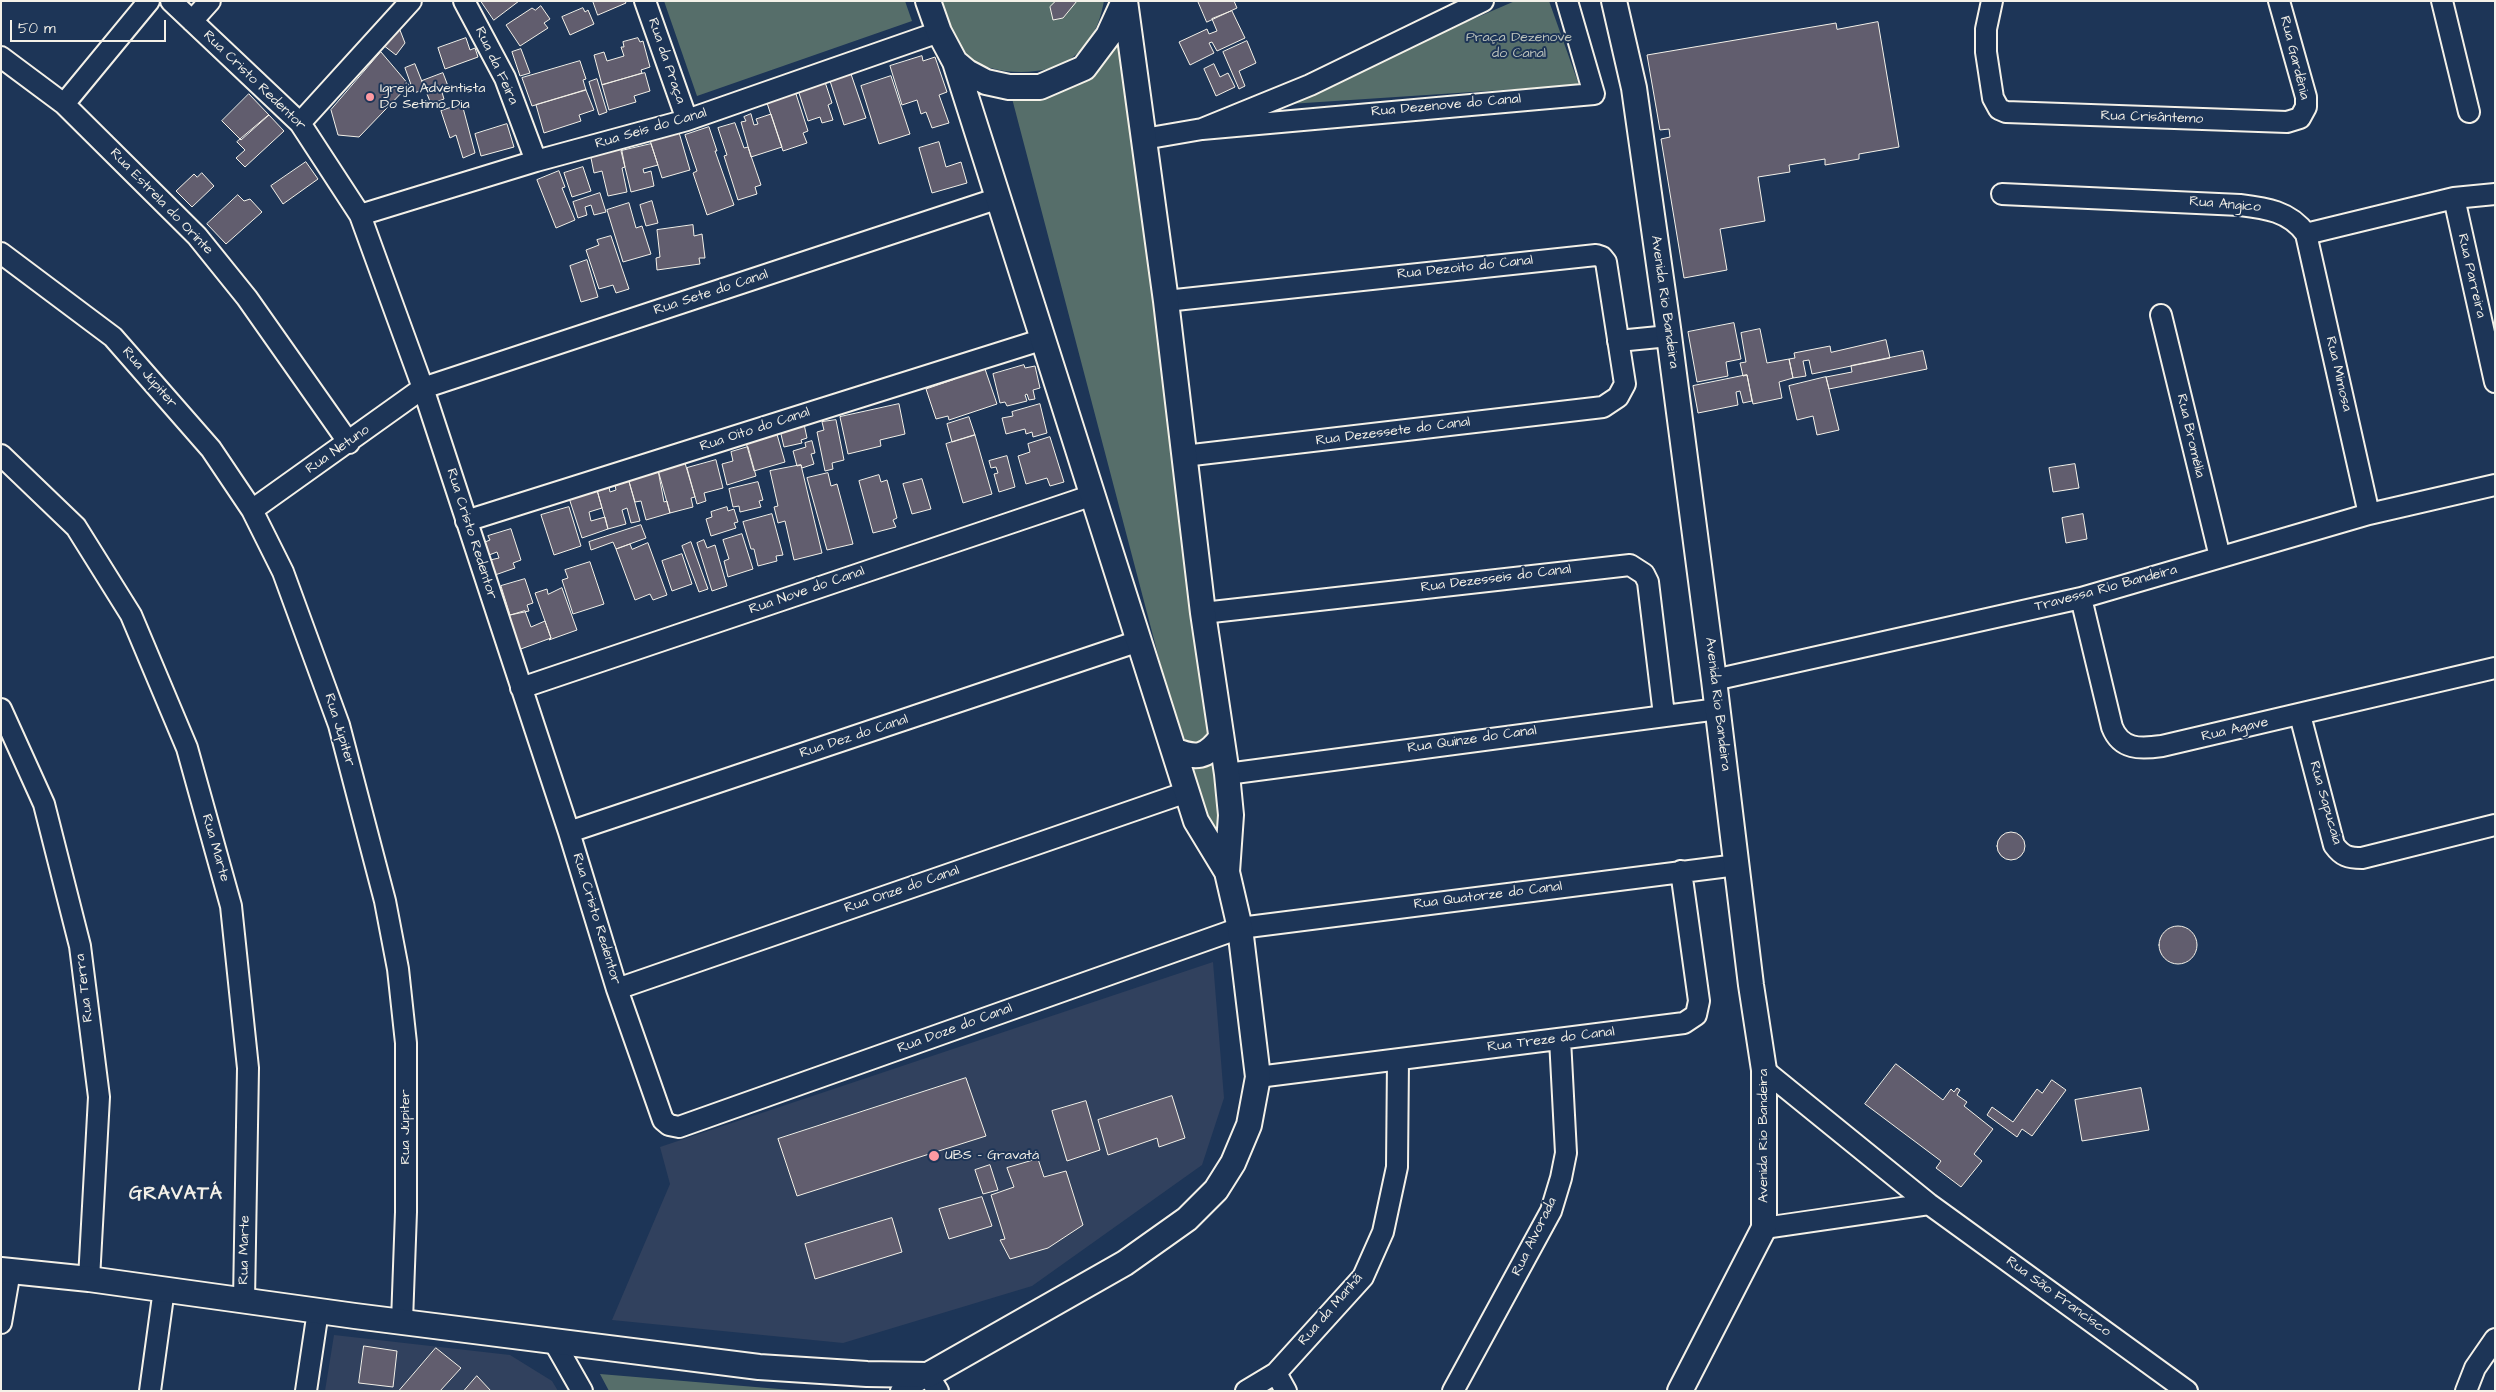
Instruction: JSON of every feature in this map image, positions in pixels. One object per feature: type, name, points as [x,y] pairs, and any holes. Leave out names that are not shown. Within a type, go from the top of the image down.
[{"type":"street","points":[[64,104],[149,1]]},
{"type":"street","name":"Rua Cristo Redentor","points":[[171,1],[300,123],[360,214],[423,388],[569,832],[618,989],[663,1120],[669,1125]]},
{"type":"street","points":[[192,21],[210,1]]},
{"type":"street","points":[[300,123],[411,1]]},
{"type":"street","name":"Rua da Feira","points":[[464,1],[505,78],[536,161]]},
{"type":"street","name":"Rua da Praça","points":[[645,1],[686,120]]},
{"type":"street","points":[[928,1],[939,32],[955,62],[1196,821],[1227,872]]},
{"type":"street","points":[[955,62],[966,72],[986,82],[1009,87],[1040,87],[1084,68],[1108,36],[1124,1]]},
{"type":"street","points":[[901,1391],[933,1383],[1125,1262],[1187,1219],[1216,1190],[1232,1163],[1249,1125],[1258,1077],[1240,928],[1227,872],[1231,815],[1227,774],[1203,614],[1166,301],[1124,1]]},
{"type":"street","name":"Rua Dezenove do Canal","points":[[1202,129],[1310,85],[1483,1]]},
{"type":"street","name":"Rua Dezenove do Canal","points":[[1144,139],[1202,129],[1594,94],[1567,1]]},
{"type":"street","name":"Avenida Rio Bandeira","points":[[1614,1],[1634,88],[1669,336],[1718,709],[1751,985],[1764,1070],[1764,1228],[1680,1391]]},
{"type":"street","name":"Rua Crisântemo","points":[[1992,1],[1985,41],[1993,98],[1999,109],[2014,113],[2287,122],[2295,120],[2304,114]]},
{"type":"street","name":"Rua Gardênia","points":[[2279,1],[2306,97],[2304,114]]},
{"type":"street","points":[[2442,1],[2469,112]]},
{"type":"street","name":"Rua Seis do Canal","points":[[360,214],[536,161],[686,120],[939,32]]},
{"type":"street","name":"Rua Estrela do Orinte","points":[[1,56],[64,104],[197,236],[247,298],[349,443]]},
{"type":"street","name":"Rua Angico","points":[[2002,194],[2240,204],[2271,209],[2287,216],[2306,234]]},
{"type":"street","points":[[2306,234],[2454,198],[2495,194]]},
{"type":"street","name":"Rua Sete do Canal","points":[[423,388],[999,198]]},
{"type":"street","name":"Rua Parreira","points":[[2454,198],[2495,382]]},
{"type":"street","name":"Rua Mimosa","points":[[2306,234],[2370,514]]},
{"type":"street","name":"Rua Júpiter","points":[[1,253],[113,337],[211,449],[252,510],[283,572],[339,725],[385,901],[396,959],[406,1043],[406,1212],[402,1321]]},
{"type":"street","name":"Rua Dezoito do Canal","points":[[1166,301],[1596,255],[1602,256],[1606,262],[1625,384],[1618,397],[1603,407]]},
{"type":"street","name":"Rua Bromélia","points":[[2162,315],[2220,557]]},
{"type":"street","points":[[1618,340],[1669,336]]},
{"type":"street","name":"Rua Oito do Canal","points":[[466,521],[1044,339]]},
{"type":"street","name":"Rua Netuno","points":[[252,510],[349,443],[423,388]]},
{"type":"street","name":"Rua Dezessete do Canal","points":[[1184,456],[1603,407]]},
{"type":"street","name":"Rua Marte","points":[[1,455],[76,527],[131,615],[187,748],[231,906],[248,1068],[244,1300]]},
{"type":"street","name":"Travessa Rio Bandeira","points":[[1714,680],[2081,598],[2370,514],[2495,485]]},
{"type":"street","name":"Rua Nove do Canal","points":[[521,688],[1093,495]]},
{"type":"street","name":"Rua Dezesseis do Canal","points":[[1203,614],[1630,565],[1644,574],[1648,582],[1664,715]]},
{"type":"street","name":"Rua Agave","points":[[2081,598],[2115,736],[2123,743],[2140,748],[2162,746],[2300,715],[2495,668]]},
{"type":"street","name":"Rua Dez do Canal","points":[[569,832],[1139,641]]},
{"type":"street","name":"Rua Terra","points":[[1,709],[44,804],[80,946],[99,1097],[89,1279]]},
{"type":"street","name":"Rua Quinze do Canal","points":[[1227,774],[1718,709]]},
{"type":"street","name":"Rua Sapucaia","points":[[2300,715],[2334,845],[2341,854],[2350,858],[2362,858],[2495,825]]},
{"type":"street","points":[[1174,750],[1188,756],[1201,755],[1212,751],[1221,738]]},
{"type":"street","name":"Rua Onze do Canal","points":[[618,989],[1187,792]]},
{"type":"street","name":"Rua Quatorze do Canal","points":[[1240,928],[1737,864]]},
{"type":"street","name":"Rua Treze do Canal","points":[[1258,1077],[1684,1023],[1696,1015],[1699,1001],[1681,871]]},
{"type":"street","name":"Rua Doze do Canal","points":[[669,1125],[679,1127],[1240,928]]},
{"type":"street","name":"Rua Alvorada","points":[[1453,1391],[1551,1211],[1559,1186],[1566,1153],[1560,1039]]},
{"type":"street","name":"Rua da Manhã","points":[[1246,1391],[1276,1373],[1363,1277],[1383,1232],[1397,1167],[1398,1060]]},
{"type":"street","name":"Rua São Francisco","points":[[1764,1070],[1929,1204],[2187,1391]]},
{"type":"street","points":[[1764,1228],[1929,1204]]},
{"type":"street","points":[[1,1323],[6,1271],[89,1279],[318,1311],[758,1367],[874,1375],[933,1383]]},
{"type":"street","points":[[150,1391],[164,1289]]},
{"type":"street","points":[[306,1391],[318,1311]]},
{"type":"street","points":[[2466,1391],[2476,1368],[2495,1338]]},
{"type":"street","points":[[553,1340],[582,1391]]},
{"type":"street","points":[[1276,1373],[1286,1391]]},
{"type":"shaded area","name":"UBS - Gravatá","points":[[1213,962],[1224,1098],[1202,1165],[1032,1286],[843,1343],[612,1320],[670,1184],[660,1147]]},
{"type":"shaded area","points":[[334,1335],[510,1355],[552,1381],[558,1391],[325,1391]]},
{"type":"green space","points":[[664,1],[905,1],[912,21],[697,96]]},
{"type":"green space","points":[[941,1],[1104,1],[1094,32],[1086,45],[1073,57],[1049,69],[1018,72],[1002,71],[988,67],[975,62],[964,54],[956,43]]},
{"type":"green space","name":"Praça Dezenove do Canal","points":[[1515,1],[1549,1],[1579,85],[1274,105]]},
{"type":"green space","points":[[1117,18],[1235,912],[1193,788],[1009,87],[1084,68]]},
{"type":"green space","points":[[600,1374],[803,1391],[609,1391]]},
{"type":"building","points":[[481,1],[519,1],[494,20]]},
{"type":"building","points":[[593,1],[625,1],[626,3],[598,15]]},
{"type":"building","points":[[1056,1],[1077,1],[1063,18],[1053,20],[1050,7]]},
{"type":"building","points":[[1198,1],[1234,1],[1237,8],[1207,22]]},
{"type":"building","points":[[541,6],[550,19],[544,23],[548,28],[520,46],[506,25],[532,8],[535,10]]},
{"type":"building","points":[[583,8],[585,12],[588,10],[594,24],[570,35],[562,17]]},
{"type":"building","points":[[1232,11],[1245,38],[1217,51],[1212,42],[1209,43],[1214,53],[1190,65],[1179,42],[1207,29],[1209,34],[1217,31],[1212,19]]},
{"type":"building","points":[[1878,22],[1899,147],[1859,154],[1859,159],[1825,165],[1825,159],[1789,165],[1790,172],[1758,177],[1765,221],[1720,229],[1727,270],[1684,278],[1661,139],[1670,137],[1669,129],[1660,130],[1647,55],[1836,23],[1837,29]]},
{"type":"building","points":[[398,25],[405,43],[396,55],[383,45]]},
{"type":"building","points":[[466,38],[470,50],[475,48],[478,57],[445,69],[438,48]]},
{"type":"building","points":[[638,38],[640,42],[643,41],[650,67],[641,70],[642,73],[602,85],[594,55],[604,52],[607,61],[624,56],[621,47],[624,47],[623,42]]},
{"type":"building","points":[[1247,41],[1256,63],[1239,71],[1245,86],[1239,89],[1223,52]]},
{"type":"building","points":[[521,49],[530,73],[520,76],[512,52]]},
{"type":"building","name":"Igreja Adventista Do Setimo Dia","points":[[381,52],[409,85],[359,137],[338,135],[331,110]]},
{"type":"building","points":[[922,56],[923,61],[935,57],[947,92],[939,95],[949,123],[932,128],[926,112],[921,114],[917,100],[902,105],[890,66]]},
{"type":"building","points":[[580,61],[586,79],[583,80],[586,90],[532,106],[522,78]]},
{"type":"building","points":[[415,64],[425,89],[414,93],[405,68]]},
{"type":"building","points":[[1214,64],[1220,77],[1228,73],[1235,87],[1216,96],[1204,69]]},
{"type":"building","points":[[443,73],[448,86],[441,89],[444,99],[431,104],[422,81]]},
{"type":"building","points":[[645,73],[650,91],[634,96],[636,102],[609,110],[602,85]]},
{"type":"building","points":[[851,74],[866,118],[844,125],[830,81]]},
{"type":"building","points":[[891,76],[910,134],[879,144],[861,86]]},
{"type":"building","points":[[597,79],[607,112],[599,115],[589,82]]},
{"type":"building","points":[[825,82],[832,103],[828,105],[833,120],[822,123],[820,117],[808,121],[798,90]]},
{"type":"building","points":[[586,90],[594,110],[579,115],[581,121],[544,133],[536,105]]},
{"type":"building","points":[[795,91],[808,131],[803,133],[807,143],[783,151],[766,100]]},
{"type":"building","points":[[249,94],[269,115],[241,140],[222,121]]},
{"type":"building","points":[[462,104],[475,153],[463,158],[456,135],[450,138],[441,111]]},
{"type":"building","points":[[751,114],[754,125],[758,124],[756,119],[771,114],[782,147],[751,157],[741,122],[746,121],[744,117]]},
{"type":"building","points":[[269,115],[284,131],[245,167],[236,158],[245,150],[237,142]]},
{"type":"building","points":[[735,123],[744,148],[748,147],[761,185],[755,187],[757,194],[738,200],[724,156],[727,155],[718,128]]},
{"type":"building","points":[[507,124],[514,147],[481,156],[475,134]]},
{"type":"building","points":[[709,127],[717,151],[715,151],[734,205],[707,215],[693,173],[697,171],[685,135]]},
{"type":"building","points":[[678,129],[690,170],[662,178],[649,137]]},
{"type":"building","points":[[939,142],[946,167],[961,162],[967,183],[932,193],[919,148]]},
{"type":"building","points":[[651,144],[658,165],[643,169],[644,173],[651,171],[654,186],[631,192],[621,151]]},
{"type":"building","points":[[621,146],[625,167],[622,168],[627,192],[608,196],[602,171],[594,173],[590,153]]},
{"type":"building","points":[[306,162],[318,179],[283,204],[271,186]]},
{"type":"building","points":[[583,167],[591,191],[572,197],[564,173]]},
{"type":"building","points":[[559,171],[565,187],[562,188],[575,220],[556,228],[537,180]]},
{"type":"building","points":[[202,173],[214,186],[192,207],[176,191],[194,174],[197,177]]},
{"type":"building","points":[[600,193],[606,212],[594,215],[591,205],[585,207],[587,215],[578,218],[573,202]]},
{"type":"building","points":[[238,195],[244,201],[250,199],[262,212],[226,244],[207,224]]},
{"type":"building","points":[[652,201],[658,223],[646,226],[640,205]]},
{"type":"building","points":[[629,203],[636,228],[642,226],[651,254],[623,262],[607,210]]},
{"type":"building","points":[[693,225],[694,236],[702,234],[705,258],[699,258],[700,264],[657,270],[656,258],[660,257],[657,230]]},
{"type":"building","points":[[611,236],[629,289],[616,293],[613,285],[599,289],[586,250],[599,245],[597,240]]},
{"type":"building","points":[[587,260],[598,297],[581,302],[570,266]]},
{"type":"building","points":[[1734,323],[1741,359],[1726,362],[1728,376],[1697,382],[1688,332]]},
{"type":"building","points":[[1760,329],[1767,363],[1789,359],[1793,378],[1779,382],[1782,398],[1753,404],[1747,375],[1743,376],[1740,363],[1746,362],[1741,333]]},
{"type":"building","points":[[1886,340],[1890,358],[1812,374],[1809,360],[1803,361],[1806,376],[1793,378],[1789,359],[1795,358],[1794,353],[1830,346],[1831,352]]},
{"type":"building","points":[[1923,351],[1927,369],[1829,389],[1826,377],[1852,372],[1851,366]]},
{"type":"building","points":[[1024,365],[1025,368],[1035,366],[1040,388],[1033,390],[1035,399],[1029,400],[1027,394],[1025,395],[1027,401],[1007,406],[1005,402],[1000,403],[993,374]]},
{"type":"building","points":[[984,366],[997,404],[949,420],[948,416],[936,419],[926,389]]},
{"type":"building","points":[[1747,375],[1752,401],[1743,403],[1740,391],[1736,392],[1738,405],[1698,413],[1693,386]]},
{"type":"building","points":[[1826,377],[1839,430],[1817,435],[1813,416],[1797,420],[1789,386]]},
{"type":"building","points":[[899,404],[905,434],[880,440],[881,446],[848,454],[840,417]]},
{"type":"building","points":[[1040,404],[1047,433],[1033,437],[1032,432],[1026,434],[1025,429],[1006,434],[1002,418],[1013,416],[1012,412]]},
{"type":"building","points":[[969,417],[975,435],[952,442],[947,424]]},
{"type":"building","points":[[836,420],[844,460],[832,463],[833,469],[825,471],[817,432],[824,430],[822,422]]},
{"type":"building","points":[[804,424],[807,438],[801,440],[802,443],[784,447],[780,430]]},
{"type":"building","points":[[776,431],[785,462],[754,471],[745,439]]},
{"type":"building","points":[[975,435],[992,494],[963,503],[946,444]]},
{"type":"building","points":[[1050,437],[1064,482],[1050,486],[1047,478],[1026,484],[1018,456],[1030,452],[1028,444]]},
{"type":"building","points":[[812,441],[815,453],[811,454],[814,464],[802,468],[801,465],[797,466],[793,451],[806,447],[805,443]]},
{"type":"building","points":[[748,447],[756,476],[727,485],[722,464],[733,461],[731,452]]},
{"type":"building","points":[[1007,456],[1015,487],[999,492],[994,474],[998,473],[996,467],[991,468],[989,461]]},
{"type":"building","points":[[716,460],[723,488],[704,493],[706,501],[697,504],[687,468]]},
{"type":"building","points":[[685,463],[695,497],[691,498],[693,507],[670,513],[658,470]]},
{"type":"building","points":[[2075,464],[2079,488],[2053,492],[2049,468]]},
{"type":"building","points":[[801,465],[822,553],[794,560],[785,521],[778,523],[774,507],[778,506],[770,471]]},
{"type":"building","points":[[658,470],[664,502],[667,501],[670,513],[646,520],[641,501],[635,502],[628,478]]},
{"type":"building","points":[[828,473],[831,486],[837,484],[853,544],[827,550],[807,478]]},
{"type":"building","points":[[879,475],[881,482],[887,480],[897,518],[893,520],[896,527],[873,533],[859,481]]},
{"type":"building","points":[[628,478],[640,521],[631,523],[627,508],[622,510],[626,524],[608,529],[597,490],[609,487],[610,492],[616,490],[614,480]]},
{"type":"building","points":[[922,479],[931,509],[912,514],[903,484]]},
{"type":"building","points":[[758,482],[763,500],[759,501],[761,507],[740,512],[739,506],[733,507],[729,489]]},
{"type":"building","points":[[597,490],[602,508],[589,512],[591,521],[605,517],[608,529],[582,538],[569,498]]},
{"type":"building","points":[[569,507],[581,546],[554,555],[541,515]]},
{"type":"building","points":[[727,507],[728,511],[734,509],[738,522],[734,523],[736,528],[711,536],[706,519],[712,517],[711,512]]},
{"type":"building","points":[[772,514],[783,555],[776,556],[777,561],[758,566],[754,549],[751,549],[743,522]]},
{"type":"building","points":[[2083,514],[2087,539],[2066,543],[2062,518]]},
{"type":"building","points":[[641,525],[646,538],[616,549],[613,542],[591,550],[589,542]]},
{"type":"building","points":[[511,529],[521,560],[513,563],[515,568],[495,575],[490,560],[499,558],[497,552],[489,555],[485,542],[490,540],[488,536]]},
{"type":"building","points":[[742,534],[753,569],[728,577],[724,561],[729,559],[723,540]]},
{"type":"building","points":[[704,540],[707,548],[715,545],[727,586],[712,591],[697,543]]},
{"type":"building","points":[[691,542],[708,589],[699,592],[682,546]]},
{"type":"building","points":[[648,543],[667,595],[653,600],[650,594],[635,600],[616,549],[630,544],[632,549]]},
{"type":"building","points":[[682,554],[692,584],[672,591],[662,561]]},
{"type":"building","points":[[590,562],[604,604],[573,614],[562,580],[568,578],[565,570]]},
{"type":"building","points":[[525,579],[533,603],[527,605],[529,611],[510,615],[501,586]]},
{"type":"building","points":[[562,588],[577,630],[549,640],[551,638],[535,593],[547,589],[548,594]]},
{"type":"building","points":[[525,611],[531,627],[545,621],[551,638],[518,650],[505,617]]},
{"type":"building","points":[[2011,832],[2021,836],[2025,846],[2021,856],[2011,860],[2001,856],[1997,846],[2001,836]]},
{"type":"building","points":[[2178,926],[2192,931],[2197,945],[2192,959],[2178,964],[2164,959],[2159,945],[2164,931]]},
{"type":"building","points":[[1896,1064],[1943,1100],[1951,1089],[1954,1092],[1957,1088],[1960,1090],[1957,1095],[1967,1102],[1964,1106],[1993,1129],[1974,1154],[1982,1161],[1961,1187],[1936,1168],[1941,1161],[1865,1104]]},
{"type":"building","points":[[966,1078],[986,1136],[797,1196],[778,1139]]},
{"type":"building","points":[[2052,1080],[2066,1090],[2032,1136],[2022,1129],[2017,1137],[1987,1115],[1992,1107],[2013,1122],[2037,1089],[2042,1093]]},
{"type":"building","points":[[2141,1088],[2149,1130],[2082,1141],[2075,1100]]},
{"type":"building","points":[[1172,1096],[1185,1138],[1159,1147],[1157,1138],[1108,1155],[1098,1120]]},
{"type":"building","points":[[1086,1101],[1100,1150],[1067,1161],[1052,1111]]},
{"type":"building","points":[[1038,1159],[1044,1177],[1066,1171],[1083,1225],[1048,1248],[1010,1259],[1000,1240],[1005,1239],[991,1195],[1014,1187],[1007,1168]]},
{"type":"building","points":[[990,1165],[998,1190],[983,1194],[975,1170]]},
{"type":"building","points":[[982,1197],[992,1226],[949,1239],[939,1209]]},
{"type":"building","points":[[892,1218],[902,1252],[815,1279],[805,1244]]},
{"type":"building","points":[[364,1346],[397,1351],[393,1387],[359,1383]]},
{"type":"building","points":[[436,1348],[461,1368],[440,1391],[399,1391]]},
{"type":"building","points":[[477,1376],[491,1391],[464,1391]]},
{"type":"place","name":"Igreja Adventista Do Setimo Dia","points":[[370,97]]},
{"type":"place","name":"UBS - Gravatá","points":[[934,1156]]},
{"type":"district","name":"GRAVATÁ","points":[[176,1195]]}]
